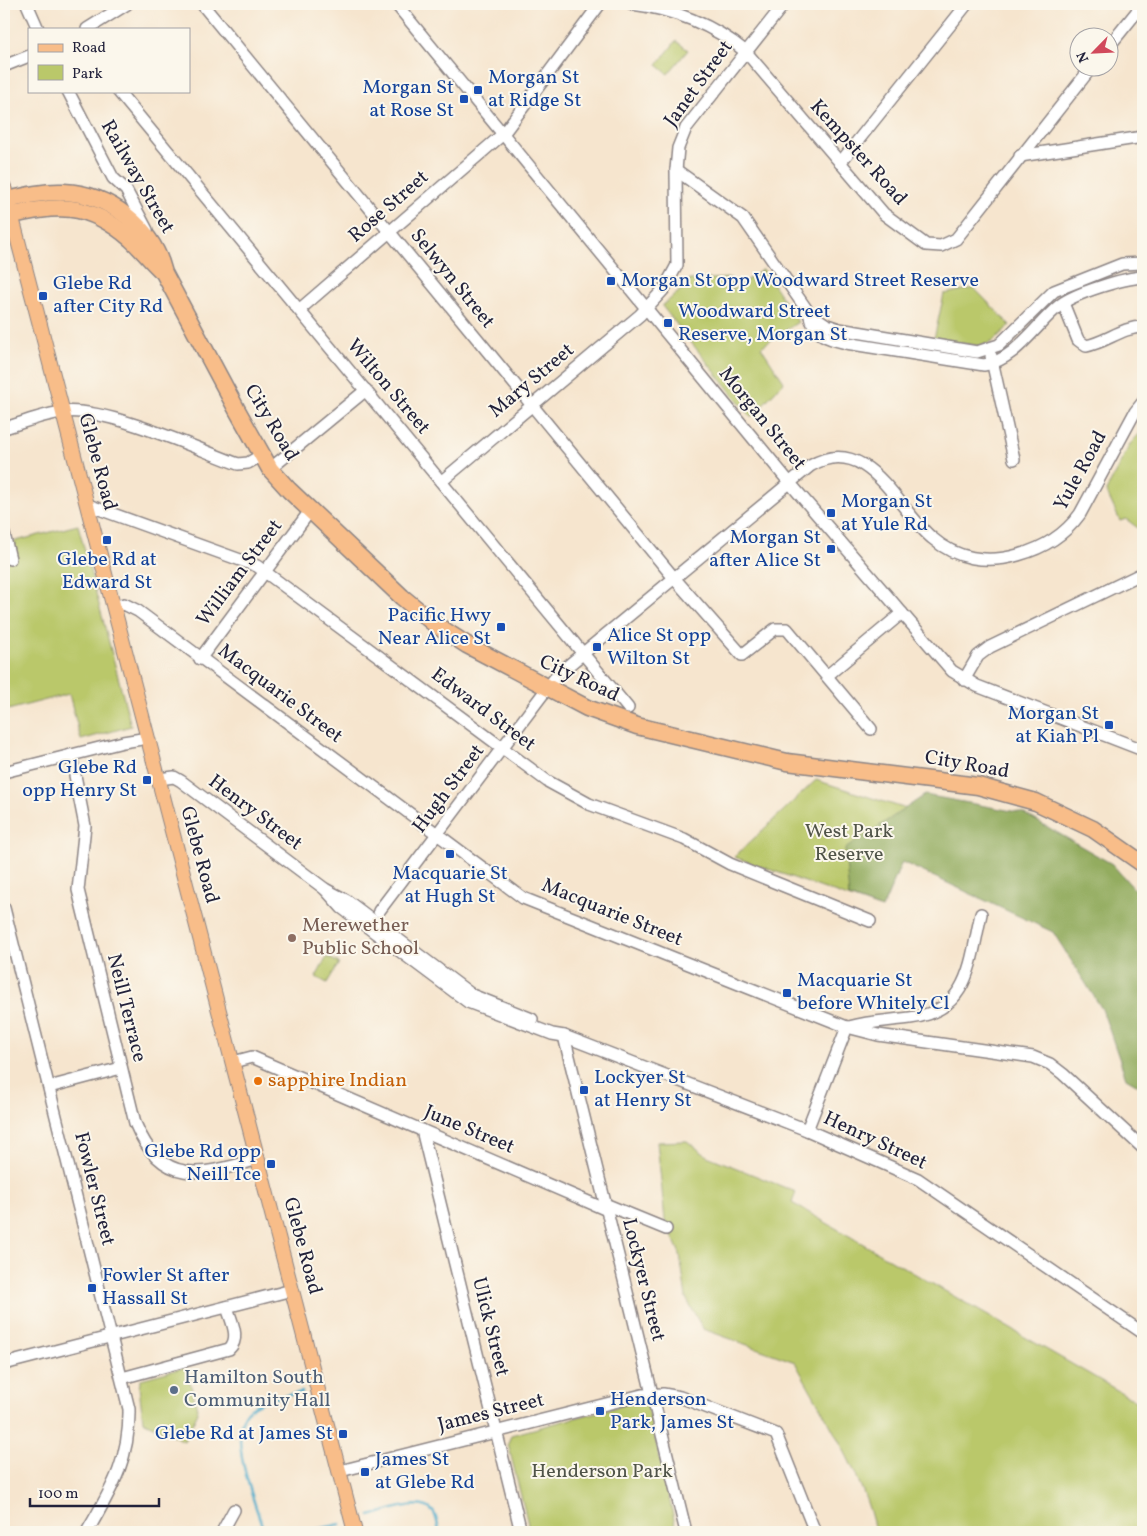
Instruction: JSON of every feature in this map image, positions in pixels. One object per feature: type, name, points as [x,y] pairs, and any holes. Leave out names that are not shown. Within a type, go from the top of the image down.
[{"type":"highway","name":"City Road","points":[[6,204],[51,192],[81,194],[95,199],[122,213],[134,222],[160,255],[164,273]]},
{"type":"highway","name":"City Road","points":[[6,204],[69,208],[92,214],[131,239],[164,273],[266,462],[310,510],[402,597],[436,625],[467,645],[546,687],[619,721],[756,756],[821,767],[952,782],[1005,792],[1064,814],[1093,829],[1143,864]]},
{"type":"main road","name":"Glebe Road","points":[[6,204],[115,606],[355,1532]]},
{"type":"street","points":[[27,4],[38,28]]},
{"type":"street","name":"Selwyn Street","points":[[202,4],[674,578],[742,655],[775,629],[781,627],[787,629],[828,676]]},
{"type":"street","name":"Rose Street","points":[[299,310],[503,134],[600,4]]},
{"type":"street","name":"Kempster Road","points":[[632,4],[686,16],[732,40],[746,52],[884,214],[926,245],[941,246],[956,239],[1083,78]]},
{"type":"street","name":"Janet Street","points":[[647,309],[664,289],[676,265],[676,170],[678,148],[686,128],[784,4]]},
{"type":"street","points":[[840,163],[967,4]]},
{"type":"street","points":[[1120,33],[1143,4]]},
{"type":"street","points":[[88,28],[121,5]]},
{"type":"street","name":"Morgan Street","points":[[398,5],[789,482],[952,671],[964,680],[1142,746]]},
{"type":"street","points":[[4,66],[28,56]]},
{"type":"street","name":"Railway Street","points":[[69,92],[113,178],[126,190],[160,255]]},
{"type":"street","name":"Wilton Street","points":[[119,92],[628,708]]},
{"type":"street","points":[[1020,156],[1143,137]]},
{"type":"street","points":[[676,170],[744,218],[809,313],[812,326],[827,338],[974,364],[994,364],[1005,357],[1063,303],[1122,279],[1143,277]]},
{"type":"street","points":[[809,313],[827,325],[839,329],[977,352],[989,350],[999,344],[1054,291],[1122,264],[1143,263]]},
{"type":"street","points":[[1063,303],[1078,340],[1086,346],[1095,344],[1128,328],[1143,327]]},
{"type":"street","name":"Mary Street","points":[[442,481],[647,309]]},
{"type":"street","points":[[989,350],[994,364],[1014,459]]},
{"type":"street","points":[[4,428],[62,412],[90,414],[114,419],[238,464],[266,462],[366,390]]},
{"type":"street","name":"Yule Road","points":[[674,578],[810,466],[824,459],[839,457],[856,461],[866,466],[887,485],[921,528],[946,548],[963,556],[980,560],[1010,558],[1046,544],[1069,529],[1080,514],[1135,412],[1143,402]]},
{"type":"street","name":"Edward Street","points":[[88,505],[257,566],[547,781],[589,804],[684,839],[730,864],[870,920]]},
{"type":"street","name":"William Street","points":[[200,659],[310,510]]},
{"type":"street","points":[[4,534],[10,560]]},
{"type":"street","points":[[964,680],[978,656],[990,647],[1143,573]]},
{"type":"street","name":"Hugh Street","points":[[379,911],[503,748],[546,687],[582,653],[674,578]]},
{"type":"street","name":"Macquarie Street","points":[[115,606],[124,604],[138,612],[523,898],[847,1027],[878,1035],[1032,1057],[1050,1064],[1064,1074],[1143,1148]]},
{"type":"street","points":[[871,729],[828,676],[902,613]]},
{"type":"street","points":[[4,772],[123,742],[148,738]]},
{"type":"street","name":"Neill Terrace","points":[[71,755],[85,826],[78,890],[135,1123],[142,1140],[157,1158],[173,1168],[192,1174],[211,1172],[258,1159]]},
{"type":"street","name":"Henry Street","points":[[159,779],[174,777],[181,781],[325,889],[346,900],[472,995],[553,1027],[564,1036],[807,1130],[918,1179],[1143,1333]]},
{"type":"street","name":"Fowler Street","points":[[4,908],[122,1378],[128,1410],[129,1430],[120,1472],[87,1532]]},
{"type":"street","points":[[807,1130],[847,1027],[873,1020],[912,1018],[928,1015],[942,1008],[955,998],[966,977],[981,914]]},
{"type":"street","name":"Lockyer Street","points":[[564,1036],[686,1532]]},
{"type":"street","name":"June Street","points":[[233,1062],[252,1057],[606,1207],[666,1229]]},
{"type":"street","points":[[49,1087],[121,1068]]},
{"type":"street","name":"Ulick Street","points":[[422,1130],[521,1532]]},
{"type":"street","points":[[4,1364],[292,1290]]},
{"type":"street","points":[[122,1378],[230,1349],[236,1337],[227,1307]]},
{"type":"street","name":"James Street","points":[[340,1471],[496,1430],[652,1394],[665,1394],[680,1397],[776,1434],[815,1532]]},
{"type":"street","points":[[222,1532],[234,1510]]},
{"type":"green space","points":[[676,41],[688,50],[668,74],[657,65]]},
{"type":"green space","points":[[763,269],[798,322],[761,347],[784,382],[751,417],[662,306],[688,284],[689,280],[731,278],[732,290]]},
{"type":"green space","points":[[974,288],[1010,325],[992,342],[980,346],[934,339],[944,294]]},
{"type":"green space","points":[[1143,430],[1143,532],[1126,519],[1120,521],[1106,491],[1130,444]]},
{"type":"green space","points":[[78,525],[131,726],[81,740],[69,694],[4,711],[4,544]]},
{"type":"green space","name":"West Park Reserve","points":[[816,780],[922,814],[882,909],[734,857]]},
{"type":"green space","points":[[925,795],[1023,813],[1112,864],[1143,899],[1143,1088],[1126,1078],[1102,1009],[1053,932],[902,862],[882,909],[849,897],[845,849]]},
{"type":"green space","points":[[327,957],[339,963],[327,983],[316,977]]},
{"type":"green space","points":[[687,1141],[707,1156],[796,1192],[792,1203],[1143,1405],[1143,1532],[875,1532],[870,1511],[853,1468],[795,1362],[703,1329],[686,1298],[680,1254],[665,1220],[657,1142]]},
{"type":"green space","points":[[186,1367],[198,1412],[184,1441],[143,1421],[139,1387],[141,1379]]},
{"type":"green space","name":"Henderson Park","points":[[646,1399],[677,1532],[530,1532],[508,1444],[511,1435]]},
{"type":"waterway","points":[[264,1532],[244,1467],[240,1432],[243,1418],[251,1408],[263,1402],[302,1392]]},
{"type":"waterway","points":[[370,1516],[413,1505],[422,1506],[429,1508],[434,1513],[439,1532]]},
{"type":"waterway","points":[[304,1532],[341,1524]]},
{"type":"place","name":"Morgan St at Ridge St","points":[[478,90]]},
{"type":"place","name":"Morgan St at Rose St","points":[[464,99]]},
{"type":"place","name":"Morgan St opp Woodward Street Reserve","points":[[611,281]]},
{"type":"place","name":"Glebe Rd after City Rd","points":[[43,296]]},
{"type":"place","name":"Woodward Street Reserve, Morgan St","points":[[668,323]]},
{"type":"place","name":"Morgan St at Yule Rd","points":[[831,513]]},
{"type":"place","name":"Glebe Rd at Edward St","points":[[107,540]]},
{"type":"place","name":"Morgan St after Alice St","points":[[831,549]]},
{"type":"place","name":"Pacific Hwy Near Alice St","points":[[501,627]]},
{"type":"place","name":"Alice St opp Wilton St","points":[[597,647]]},
{"type":"place","name":"Morgan St at Kiah Pl","points":[[1109,725]]},
{"type":"place","name":"Glebe Rd opp Henry St","points":[[147,780]]},
{"type":"place","name":"Macquarie St at Hugh St","points":[[450,854]]},
{"type":"place","name":"Merewether Public School","points":[[292,938]]},
{"type":"place","name":"Macquarie St before Whitely Cl","points":[[787,993]]},
{"type":"place","name":"sapphire Indian","points":[[258,1081]]},
{"type":"place","name":"Lockyer St at Henry St","points":[[584,1090]]},
{"type":"place","name":"Glebe Rd opp Neill Tce","points":[[271,1164]]},
{"type":"place","name":"Fowler St after Hassall St","points":[[92,1288]]},
{"type":"place","name":"Hamilton South Community Hall","points":[[174,1390]]},
{"type":"place","name":"Henderson Park, James St","points":[[600,1411]]},
{"type":"place","name":"Glebe Rd at James St","points":[[343,1434]]},
{"type":"place","name":"James St at Glebe Rd","points":[[365,1472]]}]
